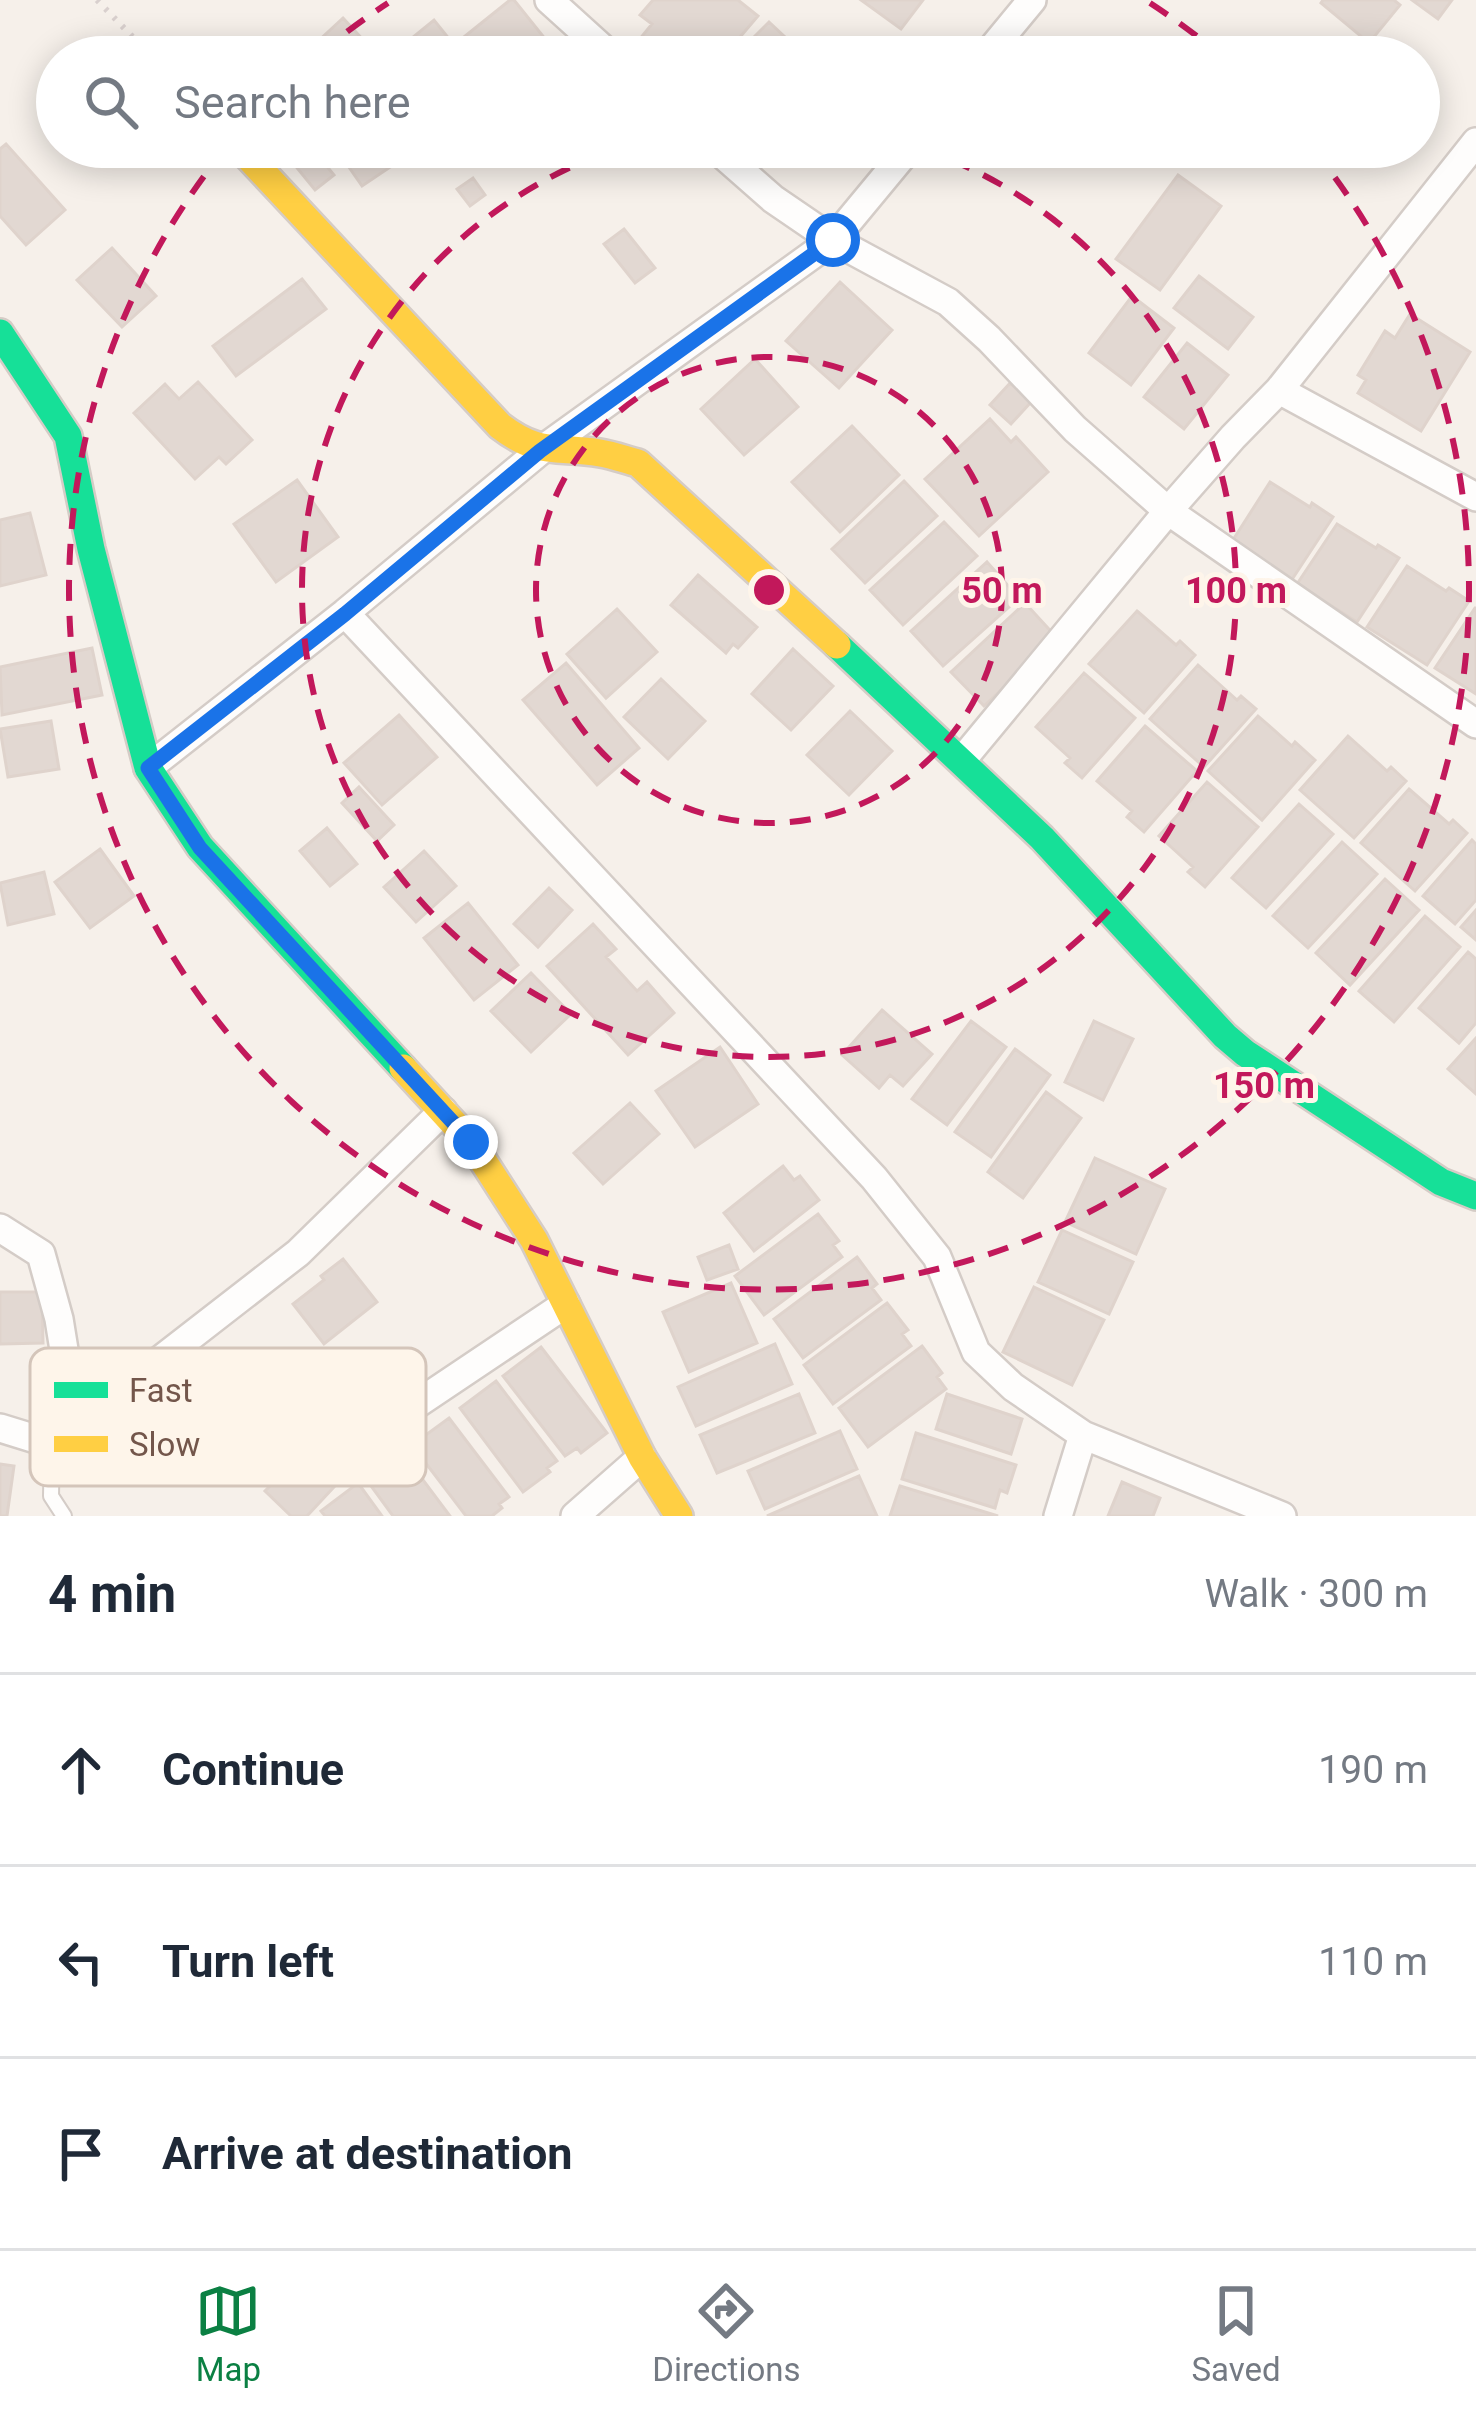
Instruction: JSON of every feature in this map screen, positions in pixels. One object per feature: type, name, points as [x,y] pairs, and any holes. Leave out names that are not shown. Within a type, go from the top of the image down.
[{"type":"street","points":[[1002,36],[1032,0]]},
{"type":"street","points":[[554,2],[590,36]]},
{"type":"street","points":[[962,760],[1168,511],[1279,390],[1476,142]]},
{"type":"street","points":[[259,168],[520,443],[540,451],[601,453],[638,463],[1042,838],[1225,1036],[1441,1182],[1476,1196]]},
{"type":"street","points":[[737,168],[773,200],[833,240],[948,302],[1075,429],[1168,511],[1476,724]]},
{"type":"street","points":[[148,768],[345,614],[540,451],[833,240],[893,168]]},
{"type":"street","points":[[0,333],[68,436],[91,549],[148,768],[200,848],[471,1142],[534,1240],[642,1457],[679,1516]]},
{"type":"street","points":[[1279,390],[1476,496]]},
{"type":"street","points":[[345,614],[874,1178],[938,1258],[976,1352],[1013,1388],[1083,1435],[1282,1516]]},
{"type":"street","points":[[175,1348],[298,1252],[443,1112]]},
{"type":"street","points":[[0,1228],[40,1254],[64,1348]]},
{"type":"street","points":[[426,1398],[566,1304]]},
{"type":"street","points":[[0,1428],[30,1437]]},
{"type":"street","points":[[1058,1516],[1083,1435]]},
{"type":"street","points":[[575,1516],[642,1457]]},
{"type":"lane","points":[[51,1486],[51,1496],[64,1516]]},
{"type":"path","points":[[97,0],[132,36]]},
{"type":"building","points":[[514,0],[543,36],[465,36]]},
{"type":"building","points":[[653,0],[738,0],[758,16],[741,36],[642,36],[652,24],[640,15]]},
{"type":"building","points":[[861,0],[923,0],[901,29]]},
{"type":"building","points":[[1394,0],[1400,5],[1375,36],[1361,36],[1321,3]]},
{"type":"building","points":[[1412,0],[1452,0],[1438,19]]},
{"type":"building","points":[[343,18],[360,36],[324,36]]},
{"type":"building","points":[[434,20],[447,36],[414,36]]},
{"type":"building","points":[[769,22],[784,36],[755,36]]},
{"type":"building","points":[[6,144],[65,210],[26,245],[0,216],[0,149]]},
{"type":"building","points":[[297,168],[328,168],[334,175],[315,190]]},
{"type":"building","points":[[350,168],[389,168],[362,186]]},
{"type":"building","points":[[1178,175],[1221,206],[1160,290],[1116,259]]},
{"type":"building","points":[[473,178],[485,195],[470,206],[457,189]]},
{"type":"building","points":[[624,229],[655,268],[635,283],[604,244]]},
{"type":"building","points":[[112,248],[156,296],[122,327],[77,280]]},
{"type":"building","points":[[1199,276],[1253,317],[1228,349],[1174,308]]},
{"type":"building","points":[[302,279],[326,309],[236,376],[213,346]]},
{"type":"building","points":[[840,282],[892,330],[839,388],[786,341]]},
{"type":"building","points":[[1132,296],[1174,328],[1131,385],[1089,353]]},
{"type":"building","points":[[1410,314],[1470,352],[1421,431],[1358,393],[1366,380],[1358,375],[1385,331],[1395,338]]},
{"type":"building","points":[[1187,343],[1228,375],[1184,429],[1144,397]]},
{"type":"building","points":[[755,359],[798,407],[744,455],[701,409]]},
{"type":"building","points":[[198,382],[252,440],[226,464],[219,457],[195,479],[134,413],[165,384],[179,399]]},
{"type":"building","points":[[1010,383],[1031,402],[1011,424],[990,405]]},
{"type":"building","points":[[990,419],[1011,442],[1016,437],[1048,472],[979,536],[925,479]]},
{"type":"building","points":[[852,426],[899,475],[840,532],[792,482]]},
{"type":"building","points":[[297,480],[338,537],[276,582],[234,524]]},
{"type":"building","points":[[904,481],[937,516],[865,583],[832,549]]},
{"type":"building","points":[[1270,482],[1333,517],[1291,581],[1231,543]]},
{"type":"building","points":[[30,513],[46,575],[0,586],[0,520]]},
{"type":"building","points":[[944,522],[977,556],[903,625],[870,590]]},
{"type":"building","points":[[1337,524],[1399,558],[1357,622],[1297,584]]},
{"type":"building","points":[[987,562],[1019,598],[943,666],[911,631]]},
{"type":"building","points":[[1407,566],[1469,601],[1427,665],[1367,627]]},
{"type":"building","points":[[698,575],[757,627],[738,648],[733,644],[726,653],[671,605]]},
{"type":"building","points":[[1025,603],[1057,638],[984,706],[951,672]]},
{"type":"building","points":[[1476,608],[1476,694],[1435,668]]},
{"type":"building","points":[[617,609],[657,652],[606,698],[567,654]]},
{"type":"building","points":[[1137,611],[1195,655],[1144,713],[1089,664]]},
{"type":"building","points":[[92,648],[102,695],[2,715],[0,667]]},
{"type":"building","points":[[793,649],[833,686],[791,730],[752,694]]},
{"type":"building","points":[[566,663],[639,748],[597,785],[523,700]]},
{"type":"building","points":[[1198,665],[1237,700],[1241,696],[1256,709],[1204,767],[1150,719]]},
{"type":"building","points":[[1084,673],[1135,718],[1082,778],[1065,763],[1070,758],[1036,727]]},
{"type":"building","points":[[661,679],[705,721],[668,759],[624,717]]},
{"type":"building","points":[[850,711],[892,751],[849,795],[807,755]]},
{"type":"building","points":[[399,715],[437,757],[382,805],[344,763]]},
{"type":"building","points":[[1258,716],[1315,760],[1262,820],[1208,771]]},
{"type":"building","points":[[51,721],[59,769],[8,777],[0,729]]},
{"type":"building","points":[[1145,726],[1197,771],[1144,832],[1127,817],[1132,811],[1097,781]]},
{"type":"building","points":[[1348,736],[1387,771],[1391,767],[1406,781],[1354,838],[1300,790]]},
{"type":"building","points":[[1207,782],[1258,827],[1205,887],[1188,872],[1193,867],[1159,836]]},
{"type":"building","points":[[359,787],[394,825],[377,841],[342,803]]},
{"type":"building","points":[[1409,789],[1449,824],[1453,820],[1467,833],[1415,891],[1361,843]]},
{"type":"building","points":[[1299,804],[1333,834],[1266,908],[1232,878]]},
{"type":"building","points":[[327,828],[357,864],[330,886],[300,851]]},
{"type":"building","points":[[1472,840],[1476,844],[1476,900],[1455,924],[1423,896]]},
{"type":"building","points":[[1342,842],[1377,874],[1308,948],[1273,916]]},
{"type":"building","points":[[100,849],[134,896],[90,928],[55,882]]},
{"type":"building","points":[[424,851],[456,886],[416,922],[384,887]]},
{"type":"building","points":[[44,872],[54,914],[8,925],[0,883]]},
{"type":"building","points":[[1385,879],[1419,910],[1350,985],[1316,953]]},
{"type":"building","points":[[549,888],[572,910],[538,947],[514,924]]},
{"type":"building","points":[[468,903],[518,965],[474,1000],[424,938]]},
{"type":"building","points":[[1476,910],[1476,940],[1461,927]]},
{"type":"building","points":[[1425,916],[1460,947],[1394,1022],[1359,991]]},
{"type":"building","points":[[593,924],[616,949],[606,957],[637,991],[647,982],[674,1013],[628,1055],[547,966]]},
{"type":"building","points":[[1468,952],[1476,959],[1476,1023],[1459,1043],[1419,1008]]},
{"type":"building","points":[[531,973],[571,1014],[531,1052],[491,1011]]},
{"type":"building","points":[[882,1010],[932,1054],[903,1086],[890,1075],[879,1088],[842,1055]]},
{"type":"building","points":[[971,1021],[1006,1047],[947,1125],[912,1099]]},
{"type":"building","points":[[1094,1021],[1133,1039],[1103,1100],[1065,1082]]},
{"type":"building","points":[[1476,1038],[1476,1094],[1448,1069]]},
{"type":"building","points":[[720,1047],[758,1104],[695,1147],[656,1091]]},
{"type":"building","points":[[1015,1049],[1050,1075],[991,1157],[955,1132]]},
{"type":"building","points":[[1046,1092],[1081,1118],[1023,1198],[988,1172]]},
{"type":"building","points":[[630,1103],[659,1134],[603,1184],[574,1153]]},
{"type":"building","points":[[1095,1158],[1165,1189],[1136,1254],[1065,1222]]},
{"type":"building","points":[[783,1166],[794,1180],[800,1176],[819,1200],[754,1251],[724,1213]]},
{"type":"building","points":[[818,1214],[839,1241],[833,1245],[842,1257],[764,1315],[735,1276]]},
{"type":"building","points":[[1062,1230],[1133,1262],[1109,1314],[1038,1282]]},
{"type":"building","points":[[729,1245],[738,1269],[707,1280],[698,1257]]},
{"type":"building","points":[[857,1257],[877,1284],[872,1288],[881,1300],[803,1358],[774,1319]]},
{"type":"building","points":[[343,1259],[377,1302],[324,1344],[293,1304]]},
{"type":"building","points":[[731,1283],[757,1343],[689,1372],[663,1312]]},
{"type":"building","points":[[1034,1287],[1104,1320],[1072,1385],[1003,1352]]},
{"type":"building","points":[[0,1292],[42,1292],[43,1343],[0,1344]]},
{"type":"building","points":[[887,1303],[908,1330],[902,1334],[911,1346],[833,1404],[804,1365]]},
{"type":"building","points":[[775,1344],[792,1384],[696,1426],[678,1387]]},
{"type":"building","points":[[922,1346],[942,1373],[937,1377],[946,1389],[868,1447],[839,1408]]},
{"type":"building","points":[[541,1347],[607,1433],[581,1453],[577,1448],[565,1456],[503,1376]]},
{"type":"building","points":[[496,1381],[557,1461],[523,1492],[460,1408]]},
{"type":"building","points":[[799,1394],[815,1433],[717,1473],[700,1435]]},
{"type":"building","points":[[947,1394],[1022,1419],[1011,1454],[936,1429]]},
{"type":"building","points":[[449,1418],[509,1497],[499,1504],[502,1508],[492,1516],[466,1516],[426,1463],[426,1435]]},
{"type":"building","points":[[840,1431],[857,1469],[765,1509],[748,1471]]},
{"type":"building","points":[[916,1433],[1016,1465],[1007,1493],[1000,1490],[995,1508],[902,1479]]},
{"type":"building","points":[[0,1464],[14,1466],[7,1516],[0,1516]]},
{"type":"building","points":[[859,1476],[877,1516],[767,1516]]},
{"type":"building","points":[[1122,1482],[1160,1498],[1153,1516],[1108,1516]]},
{"type":"building","points":[[426,1484],[450,1516],[393,1516],[371,1486]]},
{"type":"building","points":[[270,1486],[335,1486],[307,1516],[291,1516],[265,1491]]},
{"type":"building","points":[[360,1486],[382,1516],[325,1516],[321,1511]]},
{"type":"building","points":[[900,1486],[998,1516],[890,1516]]},
{"type":"traffic: fast","points":[[0,333],[68,436],[91,549],[148,768],[200,847],[403,1068]]},
{"type":"traffic: fast","points":[[837,645],[1042,838],[1225,1036],[1441,1182],[1476,1196]]},
{"type":"traffic: slow","points":[[259,168],[500,426],[537,446],[638,463],[837,645]]},
{"type":"traffic: slow","points":[[403,1068],[471,1142],[534,1240],[642,1457],[679,1516]]},
{"type":"route","points":[[471,1142],[200,848],[148,768],[345,614],[540,451],[833,240]]}]
